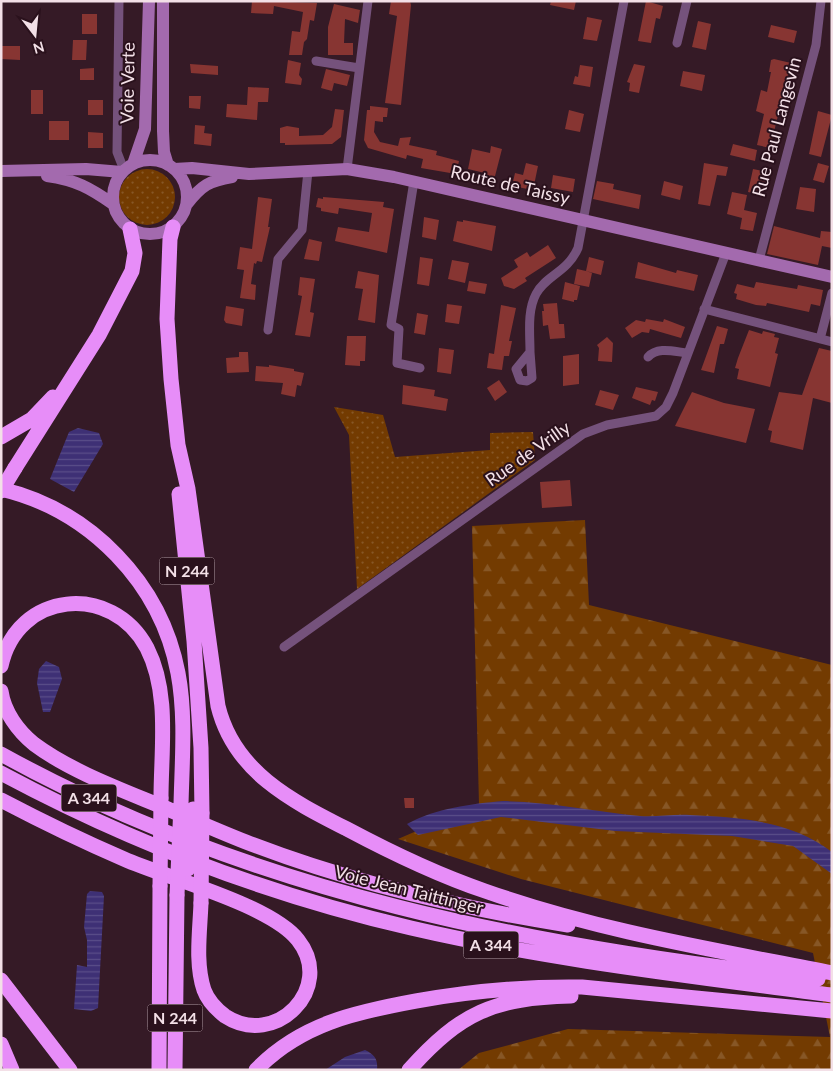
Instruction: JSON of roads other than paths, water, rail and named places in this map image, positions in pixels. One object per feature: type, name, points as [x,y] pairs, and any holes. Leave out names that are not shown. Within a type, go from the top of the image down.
[{"type":"highway","name":"N 244","points":[[173,227],[170,239],[168,319],[171,379],[178,445],[178,488],[198,696],[192,809]]},
{"type":"highway","points":[[1,800],[125,860],[248,908],[286,927],[304,948],[310,972],[305,994],[290,1013],[276,1021],[250,1025],[226,1016],[209,1000],[204,990],[188,899],[192,809],[183,732],[181,693],[170,642],[155,607],[126,564],[87,528],[38,502],[1,490],[99,335],[132,271],[135,253],[130,229]]},
{"type":"highway","points":[[1,437],[32,420],[74,376]]},
{"type":"highway","points":[[178,445],[188,489],[218,706],[232,742],[254,771],[281,792],[336,823],[384,849],[457,881],[572,918],[675,942],[832,973]]},
{"type":"highway","points":[[1,666],[12,639],[29,619],[52,607],[76,603],[93,605],[119,616],[140,638],[152,660],[161,691],[159,1070]]},
{"type":"highway","points":[[1,690],[7,710],[17,726],[34,744],[49,754],[111,785],[248,843],[348,876],[432,898],[545,922],[675,942]]},
{"type":"highway","name":"Voie Jean Taittinger","points":[[1,754],[81,794],[171,834],[263,869],[333,891],[465,923],[607,950],[739,970],[832,981]]},
{"type":"highway","name":"Voie Jean Taittinger","points":[[1,773],[94,820],[223,873],[366,917],[452,937],[573,959],[832,995]]},
{"type":"highway","points":[[188,899],[192,809]]},
{"type":"highway","name":"N 244","points":[[175,1070],[177,967],[188,899]]},
{"type":"highway","points":[[1,980],[70,1070]]},
{"type":"highway","points":[[256,1070],[278,1049],[333,1020],[374,1009],[450,995],[549,986],[582,987],[678,998],[832,1011]]},
{"type":"highway","points":[[409,1070],[430,1046],[453,1026],[473,1014],[498,1004],[546,997],[678,998]]},
{"type":"highway","points":[[1,1044],[12,1070]]},
{"type":"street","points":[[119,1],[117,152],[126,168]]},
{"type":"street","name":"Voie Verte","points":[[126,168],[145,130],[148,1]]},
{"type":"street","name":"Voie Verte","points":[[163,1],[164,152],[171,167]]},
{"type":"street","points":[[348,169],[368,1]]},
{"type":"street","points":[[530,352],[530,312],[536,293],[573,259],[578,248],[624,1]]},
{"type":"street","points":[[677,43],[687,1]]},
{"type":"street","name":"Rue Paul Langevin","points":[[759,260],[816,44],[821,1]]},
{"type":"street","points":[[316,61],[359,68]]},
{"type":"street","points":[[1,171],[126,168],[145,160],[157,160],[171,167],[185,184],[187,204],[184,212],[173,227],[156,234],[147,235],[130,229],[116,214],[113,204],[114,187],[126,168]]},
{"type":"street","name":"Route de Taissy","points":[[171,167],[249,174]]},
{"type":"street","name":"Route de Taissy","points":[[187,204],[198,190],[212,180],[249,174],[348,169],[414,181],[832,277]]},
{"type":"street","points":[[15,171],[67,179],[80,184],[113,204]]},
{"type":"street","points":[[268,330],[278,259],[302,230],[308,171]]},
{"type":"street","points":[[414,181],[391,325],[399,329],[397,363],[420,368]]},
{"type":"street","name":"Rue de Vrilly","points":[[284,648],[582,434],[607,425],[646,419],[661,412],[673,393],[726,253]]},
{"type":"street","points":[[820,339],[832,293]]},
{"type":"street","points":[[704,309],[832,342]]},
{"type":"street","points":[[648,357],[652,352],[661,350],[688,353]]}]
